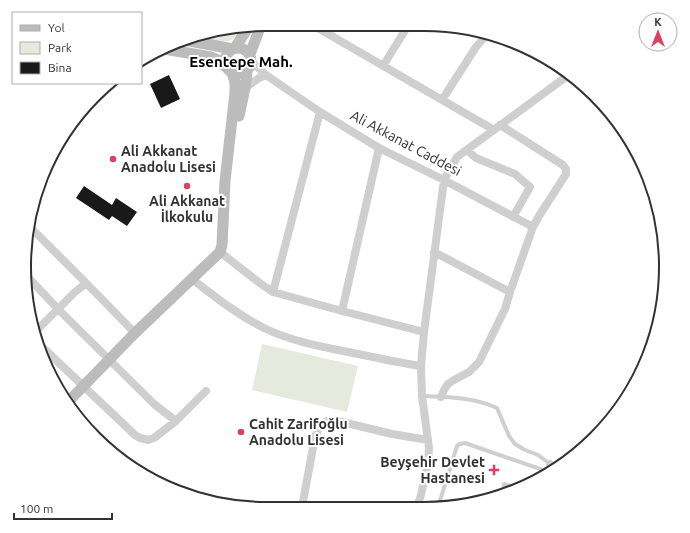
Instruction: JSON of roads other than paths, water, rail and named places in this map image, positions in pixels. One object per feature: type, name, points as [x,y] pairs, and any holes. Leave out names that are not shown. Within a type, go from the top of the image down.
[{"type":"street","points":[[329,31],[383,66],[442,100],[563,164],[566,169],[566,174],[533,227],[510,292],[506,309],[479,362],[469,372],[448,384],[441,397]]},
{"type":"street","points":[[383,66],[405,31]]},
{"type":"street","points":[[72,398],[135,333],[220,252],[222,245],[225,182],[235,93],[235,82],[225,61],[228,53],[234,49],[245,32]]},
{"type":"street","points":[[225,182],[249,63],[258,32]]},
{"type":"street","points":[[442,100],[483,39]]},
{"type":"street","points":[[195,42],[234,49],[243,49],[249,63]]},
{"type":"street","points":[[174,50],[211,57],[236,74],[241,74],[249,63]]},
{"type":"street","name":"Ali Akkanat Caddesi","points":[[249,63],[320,112],[379,148],[533,227]]},
{"type":"street","points":[[245,88],[259,78],[266,76]]},
{"type":"street","points":[[419,502],[428,463],[429,448],[422,396],[421,366],[444,180],[457,157],[564,78]]},
{"type":"street","points":[[273,292],[320,112]]},
{"type":"street","points":[[342,312],[379,148]]},
{"type":"street","points":[[466,150],[476,158],[516,174],[530,187],[512,216]]},
{"type":"street","points":[[34,231],[135,333]]},
{"type":"street","points":[[220,252],[260,284],[273,292],[342,312],[424,332]]},
{"type":"street","points":[[434,252],[510,292]]},
{"type":"street","points":[[192,279],[228,307],[265,329],[308,343],[403,364],[421,366]]},
{"type":"street","points":[[32,281],[154,404],[176,421]]},
{"type":"street","points":[[39,328],[58,308],[86,283]]},
{"type":"street","points":[[47,351],[135,435],[140,438],[148,440],[154,438],[176,421],[206,392]]},
{"type":"street","points":[[303,502],[315,437],[320,426],[328,421],[338,421],[392,434],[428,440]]},
{"type":"lane","points":[[422,396],[463,398],[478,401],[497,408],[509,436],[515,444],[538,456],[549,465]]},
{"type":"lane","points":[[440,501],[457,446],[460,444],[465,443],[542,470]]},
{"type":"lane","points":[[504,488],[504,484],[510,486]]},
{"type":"place","name":"Ali Akkanat Anadolu Lisesi","points":[[113,159]]},
{"type":"place","name":"Ali Akkanat İlkokulu","points":[[187,186]]},
{"type":"place","name":"Cahit Zarifoğlu Anadolu Lisesi","points":[[241,432]]},
{"type":"place","name":"Beyşehir Devlet Hastanesi","points":[[494,470]]},
{"type":"district","name":"Esentepe Mah.","points":[[241,61]]}]
